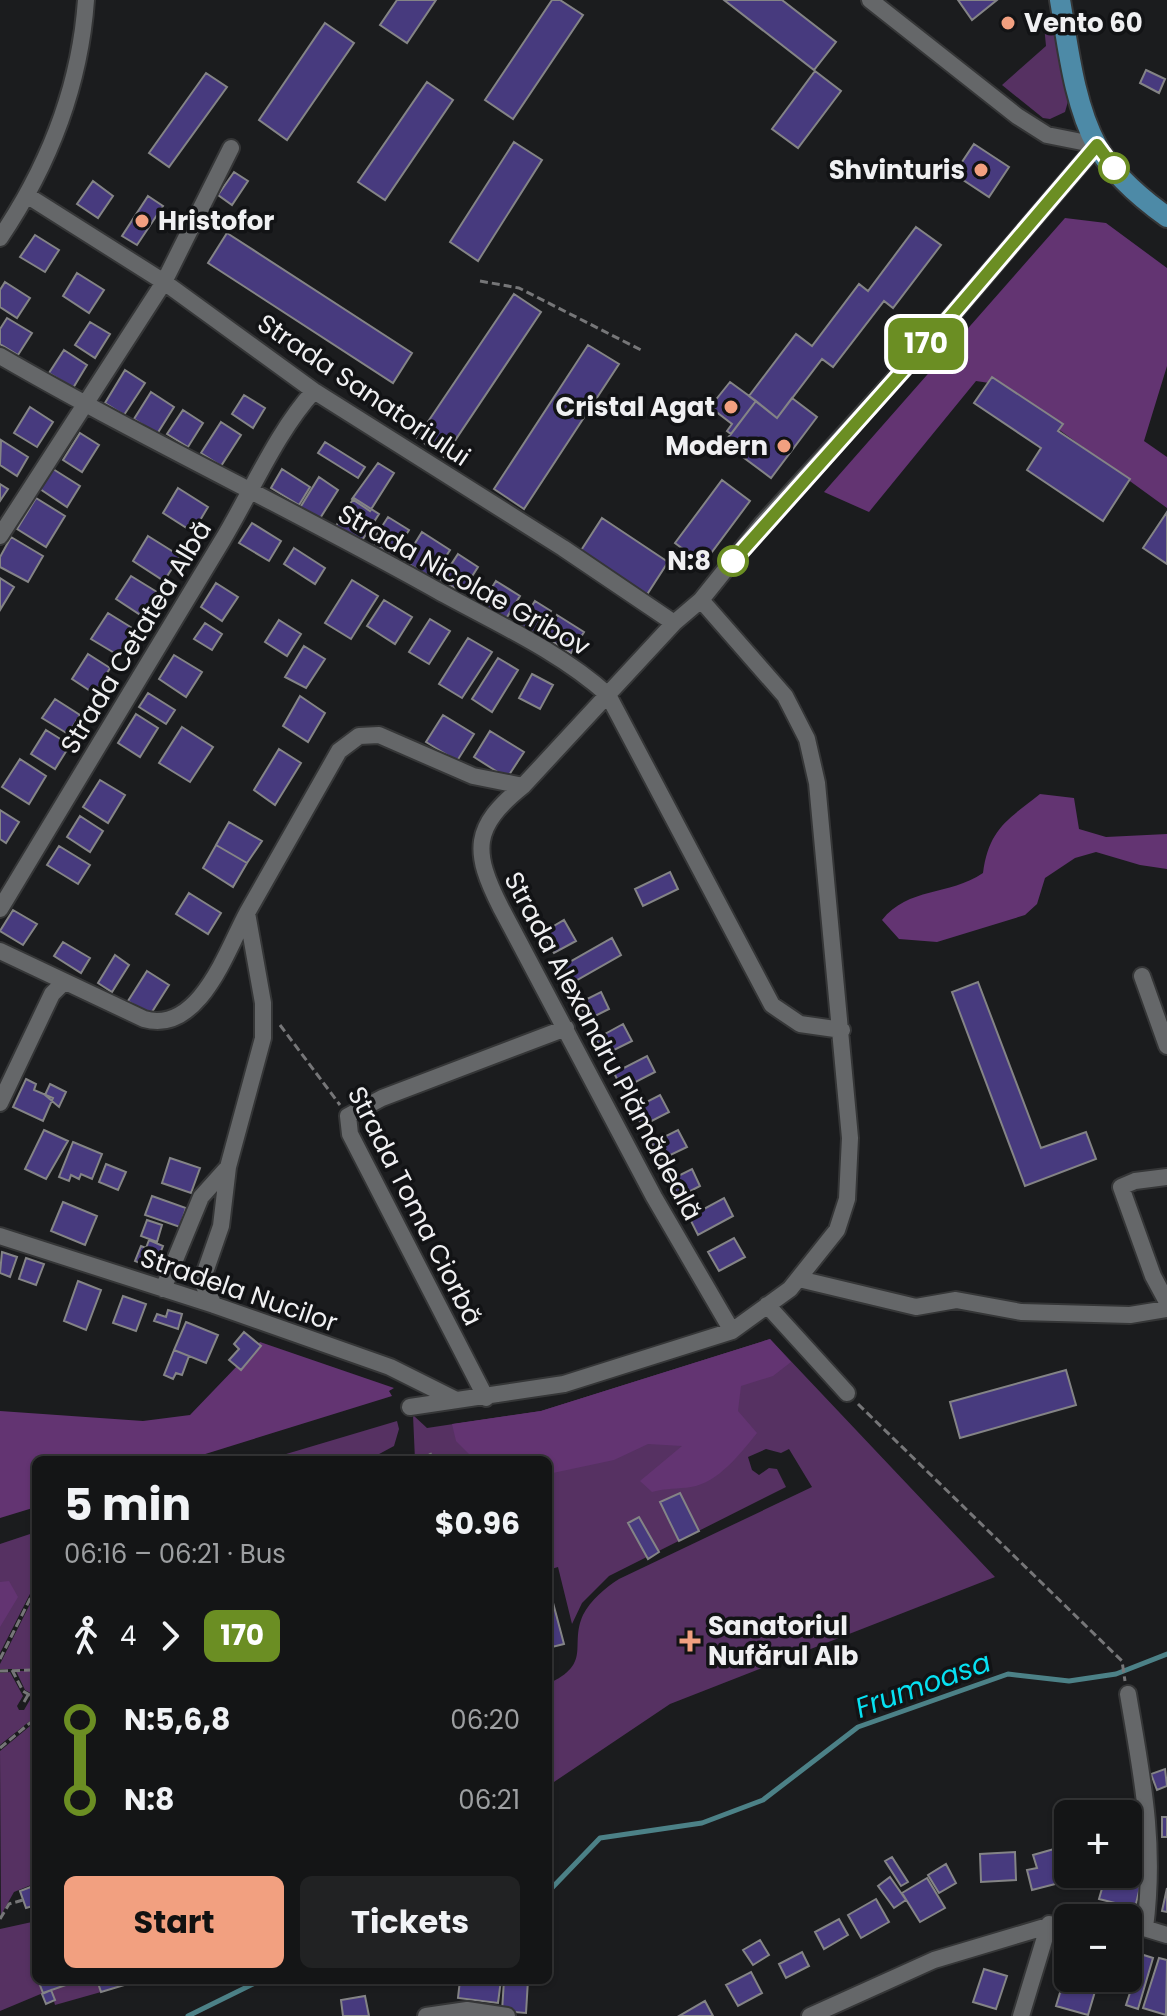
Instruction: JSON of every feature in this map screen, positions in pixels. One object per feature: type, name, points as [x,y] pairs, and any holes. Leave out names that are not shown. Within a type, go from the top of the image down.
[{"type":"main road","points":[[1060,0],[1076,78],[1097,145],[1131,186],[1167,217]]},
{"type":"street","points":[[0,238],[28,196],[66,108],[86,0]]},
{"type":"street","points":[[870,0],[1017,116],[1047,135],[1097,145]]},
{"type":"street","name":"Strada Alexandru Plămădeală","points":[[732,1331],[654,1197],[484,873],[480,845],[486,823],[674,623],[701,600],[762,524],[940,329],[1097,145]]},
{"type":"street","points":[[0,536],[164,282],[231,148]]},
{"type":"street","name":"Strada Sanatoriului","points":[[28,196],[164,282],[314,391],[563,548],[674,623]]},
{"type":"street","name":"Strada Nicolae Gribov","points":[[0,356],[86,406],[253,490],[567,662],[608,695],[772,1005],[800,1024],[842,1030]]},
{"type":"street","name":"Strada Cetatea Albă","points":[[0,909],[253,490],[299,407],[314,391]]},
{"type":"street","points":[[410,1407],[564,1384],[732,1331],[799,1279],[837,1230],[847,1199],[850,1138],[817,783],[807,739],[785,696],[701,600]]},
{"type":"street","points":[[0,951],[144,1019],[170,1021],[196,1003],[339,751],[359,736],[379,735],[473,776],[523,786]]},
{"type":"street","points":[[214,1305],[204,1286],[204,1275],[221,1226],[228,1167],[258,1066],[263,1038],[263,1003],[247,913]]},
{"type":"street","points":[[1142,976],[1167,1046]]},
{"type":"street","points":[[0,1103],[52,994],[63,983]]},
{"type":"street","points":[[348,1116],[382,1098],[566,1028]]},
{"type":"street","name":"Strada Toma Ciorbă","points":[[348,1116],[350,1134],[486,1398]]},
{"type":"street","points":[[163,1289],[201,1197],[228,1167]]},
{"type":"street","points":[[1167,1177],[1135,1181],[1121,1187],[1153,1276],[1167,1302]]},
{"type":"street","name":"Stradela Nucilor","points":[[0,1236],[214,1305],[390,1367],[458,1401]]},
{"type":"street","points":[[799,1279],[916,1307],[956,1300],[1021,1312],[1130,1315],[1167,1309]]},
{"type":"street","points":[[767,1305],[847,1393]]},
{"type":"street","points":[[1126,1688],[1149,1812],[1152,1875],[1145,1928]]},
{"type":"street","points":[[810,2016],[934,1960],[1054,1923]]},
{"type":"street","points":[[1021,2016],[1049,1924]]},
{"type":"street","points":[[1142,1927],[1167,1935]]},
{"type":"street","points":[[426,2016],[467,2010],[507,2016]]},
{"type":"path","points":[[480,281],[519,288],[641,350]]},
{"type":"path","name":"Strada Toma Ciorbă","points":[[263,1003],[348,1116]]},
{"type":"path","points":[[847,1393],[1122,1661],[1126,1688]]},
{"type":"path","points":[[0,1657],[32,1595]]},
{"type":"path","points":[[12,1670],[32,1697]]},
{"type":"path","points":[[0,1671],[32,1670]]},
{"type":"path","points":[[24,1702],[28,1695]]},
{"type":"path","points":[[0,1748],[32,1721]]},
{"type":"path","points":[[0,1919],[9,1904],[23,1900]]},
{"type":"shaded area","points":[[1055,14],[1069,98],[1065,112],[1050,119],[1043,118],[1002,85],[1046,46],[1043,15]]},
{"type":"shaded area","points":[[1065,218],[1106,223],[1167,268],[1167,366],[1144,441],[1167,457],[1167,508],[996,384],[976,381],[869,512],[824,492]]},
{"type":"shaded area","points":[[1040,794],[1074,798],[1079,829],[1106,837],[1167,834],[1167,869],[1096,852],[1075,858],[1045,878],[1037,904],[1025,915],[937,942],[899,939],[882,920],[892,909],[983,873],[990,846],[1001,827]]},
{"type":"shaded area","name":"Sanatoriul Nufărul Alb","points":[[770,1339],[995,1577],[670,1704],[552,1783],[552,1682],[570,1669],[575,1661],[579,1626],[594,1600],[619,1579],[812,1487],[789,1449],[781,1453],[766,1449],[748,1457],[752,1470],[759,1475],[769,1468],[777,1469],[786,1487],[699,1531],[679,1493],[660,1503],[680,1540],[658,1551],[639,1517],[629,1523],[648,1557],[609,1576],[582,1603],[572,1624],[558,1567],[552,1569],[552,1456],[415,1456],[413,1415],[427,1428],[541,1411]]},
{"type":"shaded area","points":[[770,1339],[791,1362],[773,1376],[741,1386],[738,1411],[757,1433],[720,1473],[691,1487],[652,1492],[640,1481],[682,1446],[648,1444],[614,1460],[552,1473],[552,1456],[471,1456],[456,1441],[452,1424],[541,1411]]},
{"type":"shaded area","points":[[260,1342],[394,1388],[389,1391],[392,1396],[199,1456],[32,1456],[32,1508],[0,1518],[0,1411],[143,1421],[190,1415]]},
{"type":"shaded area","points":[[397,1421],[399,1429],[394,1446],[375,1456],[279,1456]]},
{"type":"shaded area","points":[[32,1533],[32,1590],[0,1653],[0,1544]]},
{"type":"shaded area","points":[[9,1581],[18,1597],[0,1627],[0,1582]]},
{"type":"shaded area","points":[[32,1600],[32,1669],[0,1669]]},
{"type":"shaded area","points":[[16,1671],[32,1671],[32,1694],[25,1690]]},
{"type":"shaded area","points":[[10,1672],[23,1696],[17,1706],[19,1710],[24,1710],[32,1698],[32,1719],[0,1745],[0,1673]]},
{"type":"shaded area","points":[[32,1724],[32,1885],[14,1892],[1,1915],[0,1751]]},
{"type":"shaded area","points":[[32,1922],[32,1984],[39,1984],[43,1993],[0,2011],[0,1929]]},
{"type":"shaded area","points":[[68,1984],[98,1984],[101,1992],[55,2005],[51,1990]]},
{"type":"building","points":[[397,0],[436,0],[407,43],[380,25]]},
{"type":"building","points":[[552,0],[560,0],[583,15],[513,119],[485,100]]},
{"type":"building","points":[[724,0],[782,0],[836,42],[814,70]]},
{"type":"building","points":[[958,0],[997,0],[972,20]]},
{"type":"building","points":[[325,23],[354,43],[287,140],[259,120]]},
{"type":"building","points":[[1146,70],[1165,79],[1159,93],[1140,83]]},
{"type":"building","points":[[815,71],[841,91],[798,148],[772,129]]},
{"type":"building","points":[[206,73],[227,87],[169,167],[149,153]]},
{"type":"building","points":[[427,82],[453,100],[385,200],[358,182]]},
{"type":"building","points":[[514,142],[542,160],[478,261],[450,242]]},
{"type":"building","name":"Shvinturis","points":[[974,144],[1009,167],[989,197],[954,174]]},
{"type":"building","points":[[234,172],[248,181],[232,205],[218,195]]},
{"type":"building","points":[[93,181],[113,196],[98,218],[77,204]]},
{"type":"building","name":"Hristofor","points":[[148,196],[163,206],[137,245],[122,236]]},
{"type":"building","points":[[916,227],[941,245],[893,308],[884,301],[833,367],[822,359],[777,418],[749,396],[796,334],[812,346],[859,284],[868,291]]},
{"type":"building","points":[[227,233],[412,353],[393,383],[208,263]]},
{"type":"building","points":[[35,235],[59,250],[45,272],[20,257]]},
{"type":"building","points":[[77,273],[104,290],[89,313],[63,296]]},
{"type":"building","points":[[5,282],[30,298],[17,318],[0,307],[0,290]]},
{"type":"building","points":[[514,294],[541,312],[444,457],[417,438]]},
{"type":"building","points":[[7,318],[32,333],[18,355],[0,344],[0,329]]},
{"type":"building","points":[[90,322],[110,334],[95,358],[75,345]]},
{"type":"building","points":[[588,345],[619,364],[524,509],[494,489]]},
{"type":"building","points":[[64,350],[87,365],[73,388],[49,373]]},
{"type":"building","points":[[125,370],[145,383],[124,415],[105,403]]},
{"type":"building","points":[[992,377],[1063,424],[1058,431],[1130,479],[1103,521],[1027,470],[1041,448],[974,403]]},
{"type":"building","points":[[730,382],[756,401],[731,434],[727,431],[732,424],[710,407]]},
{"type":"building","points":[[151,392],[174,407],[157,434],[134,419]]},
{"type":"building","points":[[244,395],[265,408],[253,428],[232,414]]},
{"type":"building","points":[[792,398],[817,417],[771,478],[724,443],[756,401],[777,418]]},
{"type":"building","points":[[30,407],[53,422],[37,447],[14,433]]},
{"type":"building","points":[[183,410],[203,423],[188,447],[167,434]]},
{"type":"building","points":[[221,422],[241,435],[221,466],[201,453]]},
{"type":"building","points":[[80,433],[99,445],[82,472],[63,460]]},
{"type":"building","points":[[1,440],[28,457],[17,476],[0,465]]},
{"type":"building","points":[[325,442],[365,467],[358,478],[318,453]]},
{"type":"building","points":[[378,463],[394,473],[370,511],[352,499]]},
{"type":"building","points":[[53,469],[80,486],[67,507],[40,489]]},
{"type":"building","points":[[282,469],[310,487],[299,505],[271,488]]},
{"type":"building","points":[[319,477],[338,490],[317,523],[298,511]]},
{"type":"building","points":[[722,480],[750,501],[703,564],[675,543]]},
{"type":"building","points":[[0,484],[8,489],[0,501]]},
{"type":"building","points":[[178,488],[208,507],[193,532],[163,513]]},
{"type":"building","points":[[36,498],[65,516],[46,547],[17,529]]},
{"type":"building","points":[[354,498],[379,514],[361,542],[336,526]]},
{"type":"building","points":[[1167,512],[1167,564],[1143,548]]},
{"type":"building","points":[[388,517],[409,530],[393,556],[372,542]]},
{"type":"building","points":[[602,518],[668,562],[646,596],[580,552]]},
{"type":"building","points":[[252,523],[281,541],[269,561],[239,543]]},
{"type":"building","points":[[422,532],[450,550],[432,578],[404,561]]},
{"type":"building","points":[[148,536],[180,556],[164,581],[133,561]]},
{"type":"building","points":[[11,537],[43,556],[28,582],[0,567],[0,557]]},
{"type":"building","points":[[294,548],[325,568],[315,584],[284,564]]},
{"type":"building","points":[[458,554],[478,567],[462,592],[441,580]]},
{"type":"building","points":[[131,576],[157,592],[142,616],[116,599]]},
{"type":"building","points":[[0,578],[14,587],[0,610]]},
{"type":"building","points":[[352,580],[378,596],[351,639],[325,623]]},
{"type":"building","points":[[496,581],[520,596],[504,622],[480,607]]},
{"type":"building","points":[[216,583],[238,597],[222,621],[201,607]]},
{"type":"building","points":[[384,600],[412,617],[395,644],[367,626]]},
{"type":"building","points":[[535,601],[551,611],[534,637],[519,627]]},
{"type":"building","points":[[108,613],[137,631],[121,657],[91,639]]},
{"type":"building","points":[[557,615],[584,632],[571,653],[544,636]]},
{"type":"building","points":[[430,619],[450,631],[429,664],[409,652]]},
{"type":"building","points":[[279,620],[301,634],[287,656],[265,642]]},
{"type":"building","points":[[205,623],[222,634],[212,650],[194,639]]},
{"type":"building","points":[[468,638],[492,652],[462,698],[439,684]]},
{"type":"building","points":[[304,646],[325,659],[306,688],[285,677]]},
{"type":"building","points":[[88,654],[110,668],[95,694],[72,679]]},
{"type":"building","points":[[174,655],[202,672],[186,697],[159,679]]},
{"type":"building","points":[[498,658],[518,670],[492,712],[472,699]]},
{"type":"building","points":[[532,674],[553,685],[540,709],[519,698]]},
{"type":"building","points":[[148,693],[175,710],[166,724],[139,707]]},
{"type":"building","points":[[300,696],[325,713],[308,742],[283,726]]},
{"type":"building","points":[[55,699],[80,715],[68,734],[42,718]]},
{"type":"building","points":[[136,714],[158,728],[140,757],[118,743]]},
{"type":"building","points":[[443,715],[474,734],[457,761],[426,742]]},
{"type":"building","points":[[182,727],[213,747],[190,782],[159,763]]},
{"type":"building","points":[[46,730],[70,745],[55,769],[31,754]]},
{"type":"building","points":[[490,731],[524,752],[507,778],[474,757]]},
{"type":"building","points":[[279,749],[301,763],[275,805],[254,790]]},
{"type":"building","points":[[20,759],[46,776],[29,804],[2,787]]},
{"type":"building","points":[[100,780],[125,795],[108,823],[83,807]]},
{"type":"building","points":[[0,810],[19,822],[6,843],[0,839]]},
{"type":"building","points":[[80,816],[103,831],[90,852],[67,837]]},
{"type":"building","points":[[229,822],[262,841],[247,863],[216,845]]},
{"type":"building","points":[[216,845],[247,863],[233,887],[203,868]]},
{"type":"building","points":[[59,846],[90,865],[78,884],[47,865]]},
{"type":"building","points":[[670,872],[678,889],[643,906],[635,889]]},
{"type":"building","points":[[189,893],[221,913],[208,934],[176,914]]},
{"type":"building","points":[[13,910],[37,924],[23,945],[0,931]]},
{"type":"building","points":[[564,920],[576,941],[554,953],[542,933]]},
{"type":"building","points":[[612,938],[621,955],[570,984],[561,967]]},
{"type":"building","points":[[63,942],[90,958],[81,973],[54,956]]},
{"type":"building","points":[[115,955],[129,965],[112,992],[98,983]]},
{"type":"building","points":[[147,971],[169,985],[150,1015],[128,1001]]},
{"type":"building","points":[[978,982],[1041,1148],[1086,1132],[1096,1159],[1025,1186],[952,992]]},
{"type":"building","points":[[601,992],[609,1009],[587,1020],[579,1003]]},
{"type":"building","points":[[623,1024],[632,1041],[604,1055],[596,1039]]},
{"type":"building","points":[[647,1056],[655,1072],[622,1089],[614,1073]]},
{"type":"building","points":[[26,1079],[36,1084],[34,1090],[53,1098],[43,1121],[13,1107]]},
{"type":"building","points":[[50,1084],[66,1092],[59,1107],[45,1095]]},
{"type":"building","points":[[660,1095],[669,1112],[642,1126],[633,1109]]},
{"type":"building","points":[[44,1130],[68,1141],[46,1179],[25,1169]]},
{"type":"building","points":[[678,1130],[687,1147],[660,1160],[652,1143]]},
{"type":"building","points":[[73,1142],[102,1154],[92,1179],[81,1174],[79,1179],[71,1175],[69,1181],[59,1177]]},
{"type":"building","points":[[170,1158],[200,1168],[191,1193],[162,1183]]},
{"type":"building","points":[[106,1164],[126,1172],[118,1190],[99,1182]]},
{"type":"building","points":[[692,1169],[700,1186],[679,1197],[670,1180]]},
{"type":"building","points":[[152,1196],[186,1208],[180,1227],[145,1215]]},
{"type":"building","points":[[724,1198],[733,1216],[698,1235],[689,1217]]},
{"type":"building","points":[[63,1202],[97,1216],[85,1245],[51,1231]]},
{"type":"building","points":[[147,1220],[162,1225],[157,1242],[141,1236]]},
{"type":"building","points":[[734,1238],[745,1257],[719,1271],[708,1252]]},
{"type":"building","points":[[149,1240],[163,1246],[154,1269],[135,1261],[141,1246],[146,1248]]},
{"type":"building","points":[[2,1252],[17,1257],[10,1277],[0,1273]]},
{"type":"building","points":[[26,1258],[44,1264],[36,1285],[19,1279]]},
{"type":"building","points":[[78,1281],[101,1290],[86,1330],[64,1321]]},
{"type":"building","points":[[123,1296],[146,1304],[136,1331],[113,1323]]},
{"type":"building","points":[[168,1310],[182,1314],[178,1329],[154,1321],[157,1314],[166,1317]]},
{"type":"building","points":[[186,1322],[218,1335],[206,1363],[174,1350]]},
{"type":"building","points":[[244,1332],[261,1346],[241,1370],[229,1360],[239,1349],[234,1344]]},
{"type":"building","points":[[174,1350],[189,1356],[182,1375],[176,1373],[173,1379],[164,1375]]},
{"type":"building","points":[[1066,1370],[1076,1405],[960,1438],[950,1402]]},
{"type":"building","points":[[680,1493],[699,1531],[679,1541],[660,1502]]},
{"type":"building","points":[[639,1517],[659,1552],[648,1559],[628,1523]]},
{"type":"building","points":[[552,1599],[564,1644],[552,1647]]},
{"type":"building","points":[[1165,1769],[1167,1786],[1157,1790],[1151,1774]]},
{"type":"building","points":[[1162,1817],[1167,1817],[1167,1837],[1162,1837]]},
{"type":"building","points":[[1054,1849],[1054,1884],[1032,1890],[1027,1870],[1037,1868],[1033,1855]]},
{"type":"building","points":[[1015,1852],[1016,1880],[981,1882],[980,1854]]},
{"type":"building","points":[[892,1857],[908,1882],[901,1886],[885,1861]]},
{"type":"building","points":[[946,1864],[956,1883],[939,1893],[928,1875]]},
{"type":"building","points":[[890,1877],[906,1900],[894,1908],[878,1886]]},
{"type":"building","points":[[927,1878],[945,1908],[920,1922],[902,1893]]},
{"type":"building","points":[[32,1886],[32,1906],[26,1908],[20,1891]]},
{"type":"building","points":[[1102,1888],[1140,1888],[1136,1904],[1099,1899]]},
{"type":"building","points":[[1167,1888],[1167,1912],[1162,1911]]},
{"type":"building","points":[[876,1899],[889,1922],[861,1938],[848,1915]]},
{"type":"building","points":[[839,1919],[848,1935],[824,1949],[815,1932]]},
{"type":"building","points":[[760,1940],[769,1955],[753,1965],[743,1950]]},
{"type":"building","points":[[802,1952],[809,1966],[786,1978],[779,1964]]},
{"type":"building","points":[[1142,1954],[1153,1958],[1138,2009],[1126,2005],[1130,1992],[1142,1992]]},
{"type":"building","points":[[1159,1958],[1167,1960],[1166,2015],[1143,2008]]},
{"type":"building","points":[[984,1969],[1007,1976],[996,2009],[973,2002]]},
{"type":"building","points":[[751,1972],[762,1993],[738,2006],[726,1985]]},
{"type":"building","points":[[40,1984],[69,1984],[43,1993]]},
{"type":"building","points":[[98,1984],[128,1984],[101,1992]]},
{"type":"building","points":[[460,1984],[500,1984],[498,2003],[458,1998]]},
{"type":"building","points":[[504,1984],[528,1984],[526,2013],[502,2011]]},
{"type":"building","points":[[51,1990],[55,2000],[46,2004],[42,1994]]},
{"type":"building","points":[[1060,1992],[1095,1992],[1088,2015],[1056,2006]]},
{"type":"building","points":[[365,1996],[369,2016],[343,2016],[341,2000]]},
{"type":"building","points":[[705,2001],[713,2016],[679,2016]]},
{"type":"waterway","name":"Frumoasa","points":[[552,1888],[600,1838],[702,1823],[763,1800],[858,1727],[1008,1674],[1069,1681],[1116,1674],[1167,1654]]},
{"type":"waterway","name":"Frumoasa","points":[[188,2016],[253,1984]]},
{"type":"bus line","name":"170","points":[[733,561],[762,524],[940,329],[1097,145],[1114,168]]},
{"type":"place","name":"Vento 60","points":[[1008,23]]},
{"type":"place","name":"Shvinturis","points":[[981,170]]},
{"type":"place","name":"Hristofor","points":[[142,221]]},
{"type":"place","name":"Cristal Agat","points":[[731,407]]},
{"type":"place","name":"Modern","points":[[784,446]]},
{"type":"place","name":"N:8","points":[[733,561]]},
{"type":"place","name":"Sanatoriul Nufărul Alb","points":[[690,1641]]}]
